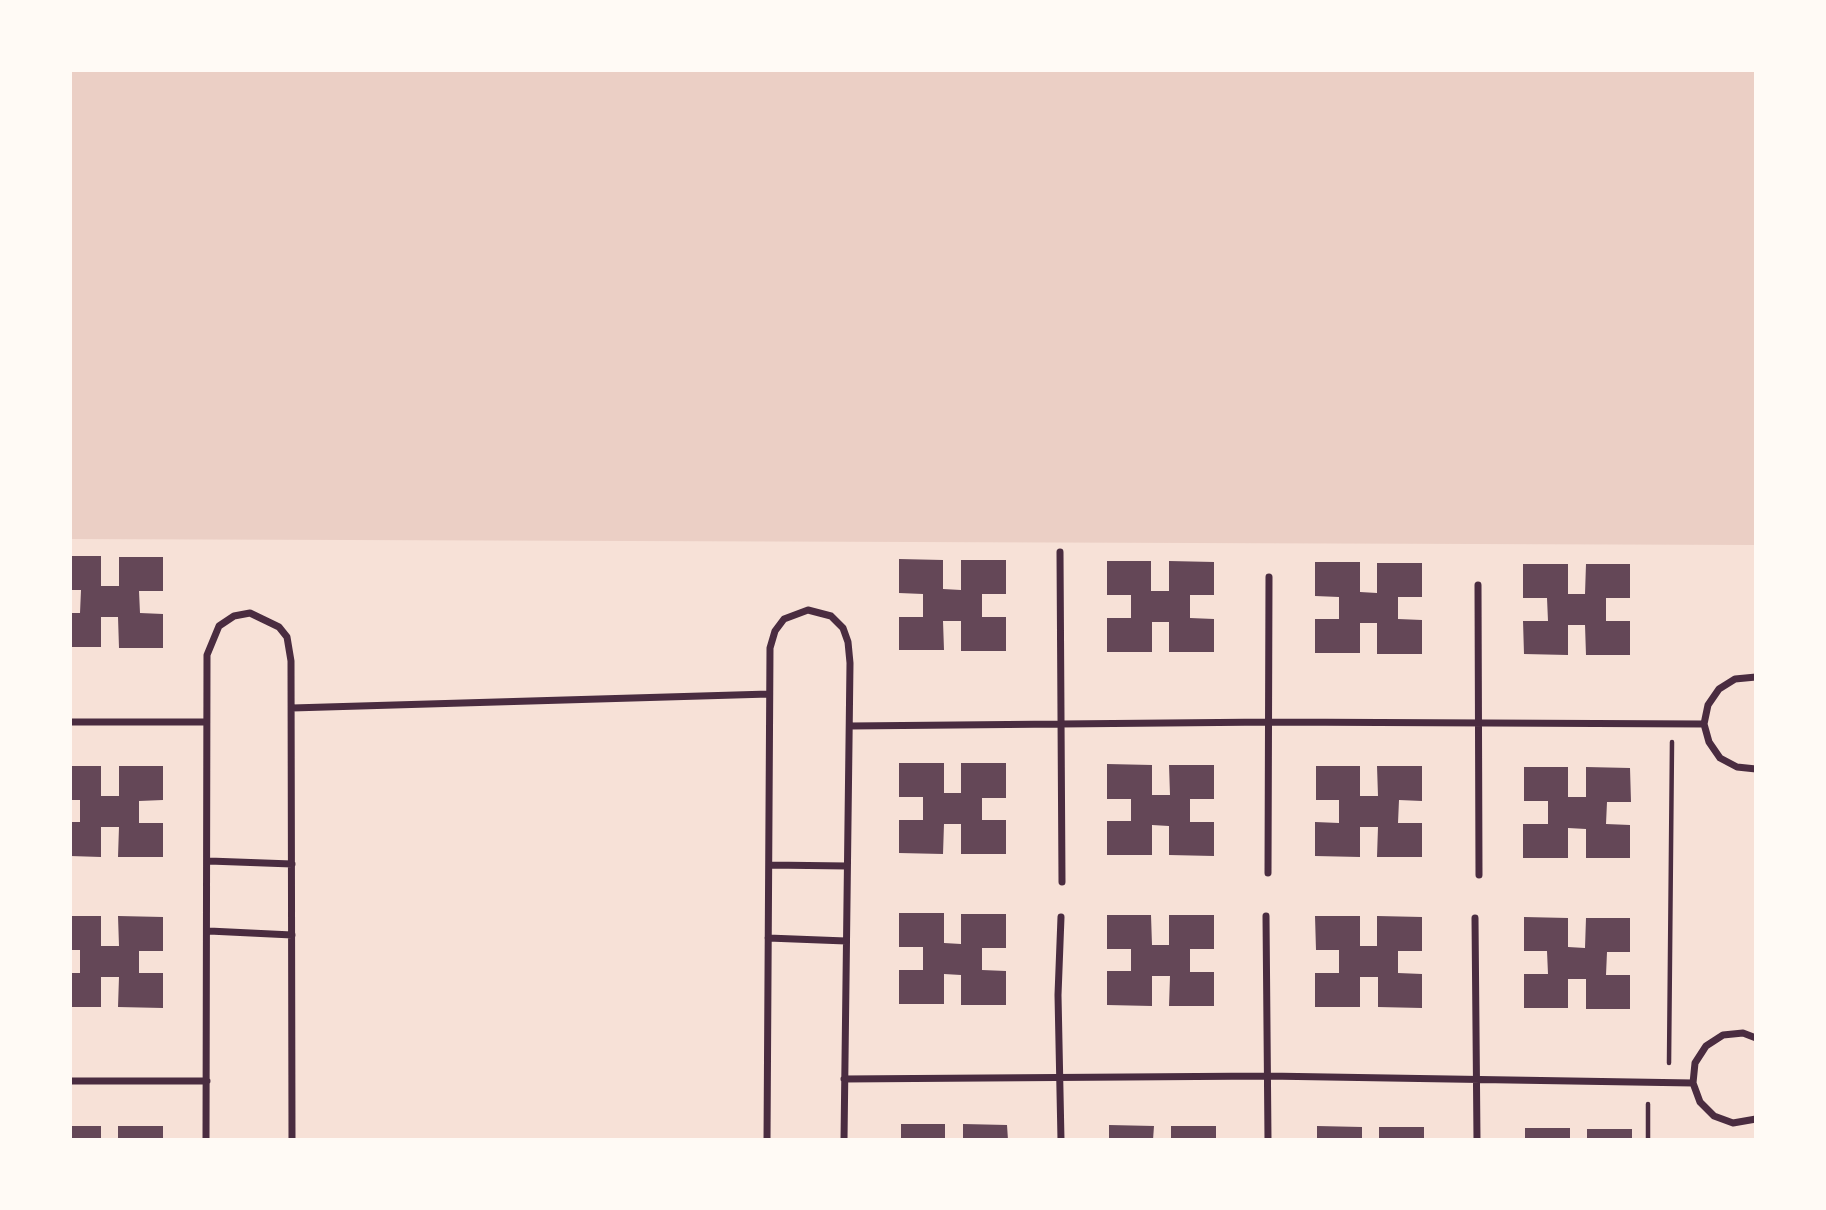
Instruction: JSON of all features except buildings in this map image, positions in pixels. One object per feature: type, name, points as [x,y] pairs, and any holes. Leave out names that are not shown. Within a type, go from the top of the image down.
[{"type":"street","points":[[1060,552],[1062,881]]},
{"type":"street","points":[[1268,873],[1271,722],[1269,577]]},
{"type":"street","points":[[1478,585],[1479,875]]},
{"type":"street","points":[[767,1140],[770,648],[775,631],[796,612],[818,611],[831,616],[843,628],[848,642],[850,726],[844,1140]]},
{"type":"street","points":[[206,1140],[209,931],[207,655],[219,626],[234,616],[250,614],[267,619],[287,636],[291,661],[292,1140]]},
{"type":"street","points":[[1756,677],[1735,679],[1719,689],[1708,705],[1704,724],[1709,742],[1720,758],[1737,767],[1756,769]]},
{"type":"street","points":[[292,708],[769,694]]},
{"type":"street","points":[[70,723],[206,722]]},
{"type":"street","points":[[850,726],[1271,722],[1704,724]]},
{"type":"street","points":[[209,861],[292,864]]},
{"type":"street","points":[[769,865],[847,866]]},
{"type":"street","points":[[1266,916],[1268,1140]]},
{"type":"street","points":[[1061,917],[1058,995],[1061,1140]]},
{"type":"street","points":[[1475,918],[1477,1140]]},
{"type":"street","points":[[209,931],[292,935]]},
{"type":"street","points":[[768,938],[846,941]]},
{"type":"street","points":[[1756,1038],[1743,1033],[1723,1035],[1706,1046],[1695,1063],[1693,1083],[1700,1102],[1714,1116],[1733,1123],[1756,1119]]},
{"type":"street","points":[[844,1079],[1267,1076],[1693,1083]]},
{"type":"street","points":[[70,1081],[207,1081]]},
{"type":"path","points":[[1669,1082],[1672,724]]},
{"type":"path","points":[[1648,1082],[1648,1140]]},
{"type":"shaded area","points":[[70,70],[1756,70],[1756,545],[70,539]]}]
